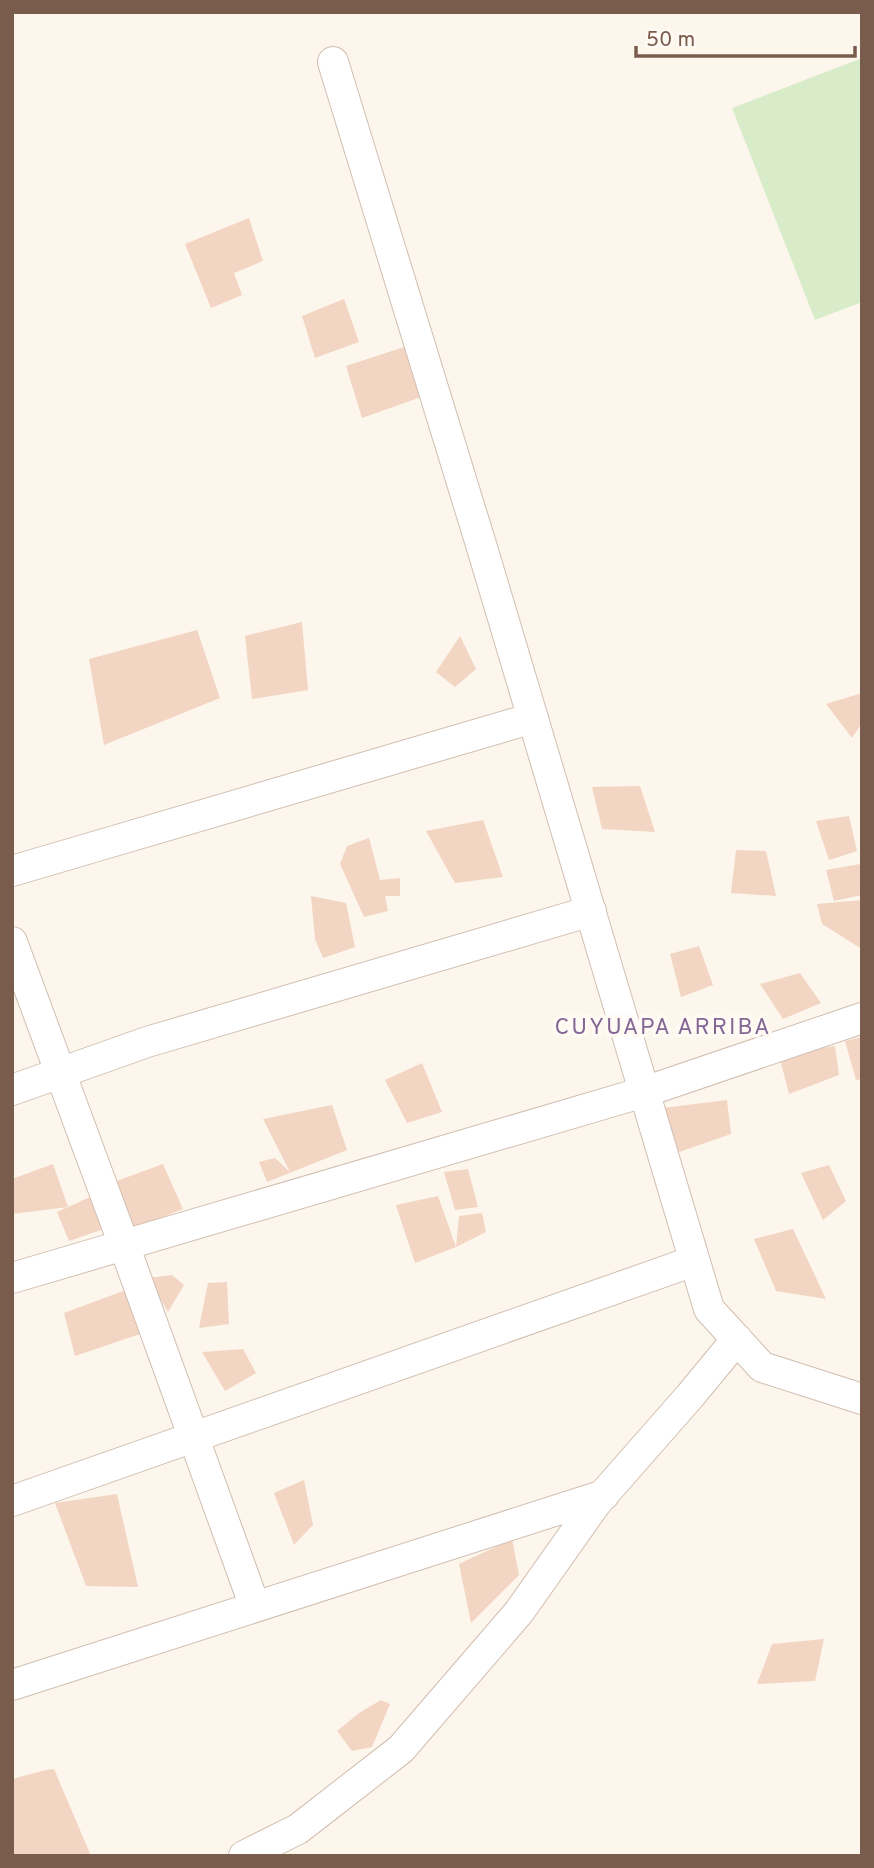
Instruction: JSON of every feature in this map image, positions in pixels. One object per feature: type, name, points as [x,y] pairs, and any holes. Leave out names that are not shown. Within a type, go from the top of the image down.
[{"type":"street","points":[[333,62],[709,1308],[762,1367],[862,1399]]},
{"type":"street","points":[[12,871],[533,718]]},
{"type":"street","points":[[12,1090],[147,1042],[591,911]]},
{"type":"street","points":[[12,942],[255,1607]]},
{"type":"street","points":[[12,1278],[644,1092],[862,1018]]},
{"type":"street","points":[[12,1501],[694,1261]]},
{"type":"street","points":[[244,1856],[298,1829],[401,1749],[519,1612],[604,1494],[737,1339]]},
{"type":"street","points":[[12,1685],[604,1494]]},
{"type":"green space","points":[[862,58],[862,302],[815,320],[732,108]]},
{"type":"building","points":[[249,218],[263,261],[234,273],[242,295],[211,308],[185,244]]},
{"type":"building","points":[[344,299],[359,342],[315,358],[302,316]]},
{"type":"building","points":[[404,347],[421,397],[362,418],[346,366]]},
{"type":"building","points":[[302,622],[308,690],[252,699],[245,636]]},
{"type":"building","points":[[197,630],[220,698],[104,745],[89,659]]},
{"type":"building","points":[[460,636],[476,669],[455,687],[436,672]]},
{"type":"building","points":[[862,693],[862,723],[852,738],[826,704]]},
{"type":"building","points":[[640,786],[655,832],[602,829],[592,787]]},
{"type":"building","points":[[849,816],[857,851],[829,860],[816,821]]},
{"type":"building","points":[[483,820],[503,877],[455,883],[426,831]]},
{"type":"building","points":[[369,838],[380,880],[400,878],[400,896],[385,896],[388,911],[364,917],[340,864],[347,846]]},
{"type":"building","points":[[736,850],[766,851],[776,896],[731,893]]},
{"type":"building","points":[[860,864],[862,895],[834,901],[826,870]]},
{"type":"building","points":[[311,896],[346,903],[355,947],[323,958],[315,939]]},
{"type":"building","points":[[862,900],[862,949],[822,924],[817,904]]},
{"type":"building","points":[[699,946],[713,985],[681,997],[670,954]]},
{"type":"building","points":[[800,973],[821,1003],[783,1019],[760,984]]},
{"type":"building","points":[[862,1037],[862,1079],[856,1080],[845,1041]]},
{"type":"building","points":[[835,1046],[839,1075],[789,1094],[779,1055]]},
{"type":"building","points":[[422,1063],[442,1112],[407,1123],[385,1080]]},
{"type":"building","points":[[727,1100],[731,1134],[679,1152],[663,1108]]},
{"type":"building","points":[[332,1105],[347,1150],[267,1182],[259,1162],[275,1158],[290,1172],[263,1119]]},
{"type":"building","points":[[53,1164],[68,1207],[12,1214],[12,1179]]},
{"type":"building","points":[[163,1164],[183,1209],[129,1230],[111,1183]]},
{"type":"building","points":[[829,1165],[846,1201],[823,1220],[801,1173]]},
{"type":"building","points":[[468,1169],[478,1207],[455,1210],[444,1172]]},
{"type":"building","points":[[97,1194],[110,1227],[69,1241],[57,1212]]},
{"type":"building","points":[[438,1196],[456,1247],[415,1263],[396,1205]]},
{"type":"building","points":[[482,1213],[486,1232],[456,1247],[459,1216]]},
{"type":"building","points":[[793,1229],[826,1299],[776,1291],[754,1239]]},
{"type":"building","points":[[172,1275],[184,1285],[168,1312],[148,1278]]},
{"type":"building","points":[[227,1282],[229,1324],[199,1328],[208,1283]]},
{"type":"building","points":[[134,1287],[149,1331],[75,1356],[64,1313]]},
{"type":"building","points":[[243,1349],[256,1373],[225,1391],[202,1352]]},
{"type":"building","points":[[304,1480],[313,1525],[294,1545],[274,1493]]},
{"type":"building","points":[[117,1494],[138,1587],[86,1586],[55,1503]]},
{"type":"building","points":[[512,1539],[519,1575],[471,1623],[459,1564]]},
{"type":"building","points":[[824,1639],[815,1681],[757,1684],[772,1644]]},
{"type":"building","points":[[381,1700],[390,1704],[372,1747],[352,1751],[337,1731]]},
{"type":"building","points":[[54,1769],[91,1856],[12,1856],[12,1779]]},
{"type":"district","name":"CUYUAPA ARRIBA","points":[[663,1028]]}]
